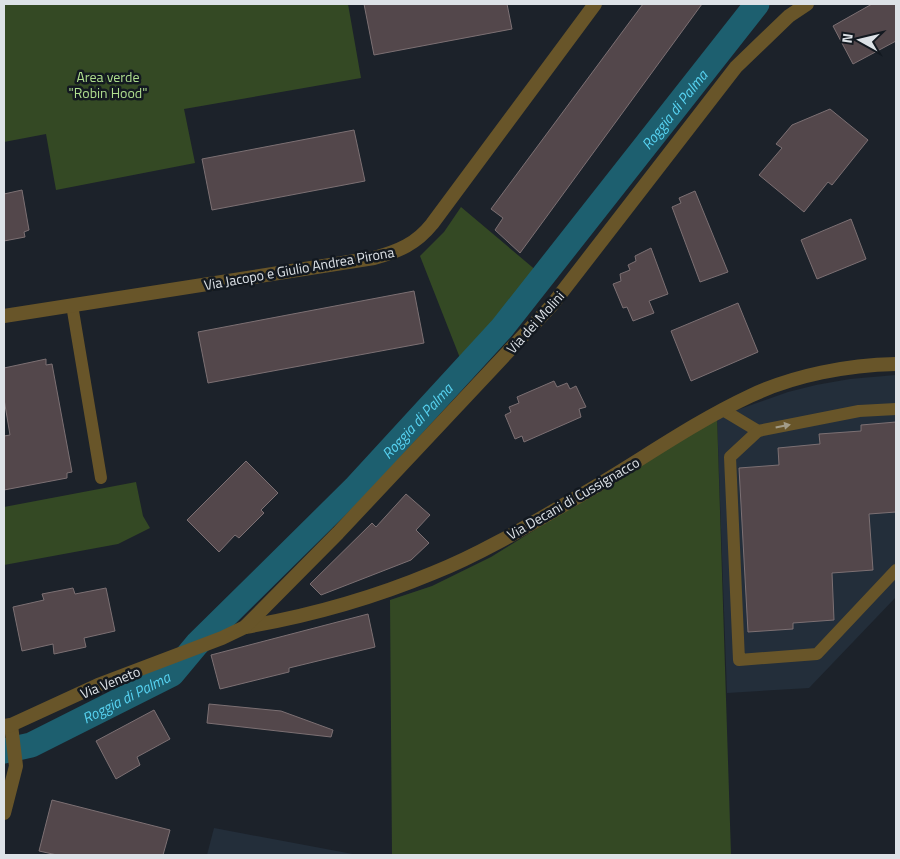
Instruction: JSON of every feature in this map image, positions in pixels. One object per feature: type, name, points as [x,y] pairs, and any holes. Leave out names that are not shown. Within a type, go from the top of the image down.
[{"type":"street","name":"Via Jacopo e Giulio Andrea Pirona","points":[[4,316],[374,258],[409,246],[423,236],[595,4]]},
{"type":"street","name":"Via dei Molini","points":[[245,627],[338,533],[552,305],[736,67],[789,16],[808,4]]},
{"type":"street","name":"Via Decani di Cussignacco","points":[[245,627],[279,621],[371,597],[436,572],[574,500],[751,395],[795,380],[864,364],[896,364]]},
{"type":"street","name":"Via Veneto","points":[[7,726],[98,685],[222,638],[245,627]]},
{"type":"street","points":[[4,813],[16,766],[13,740],[7,726]]},
{"type":"lane","points":[[72,305],[101,478]]},
{"type":"lane","points":[[896,409],[859,411],[758,431],[730,456],[738,660],[818,654],[896,570]]},
{"type":"lane","points":[[723,410],[758,431]]},
{"type":"shaded area","points":[[896,375],[896,597],[809,688],[727,693],[717,417],[788,392],[816,385],[850,379]]},
{"type":"shaded area","points":[[214,828],[358,855],[207,855]]},
{"type":"green space","name":"Area verde \"Robin Hood\"","points":[[4,4],[348,4],[361,78],[184,109],[195,163],[56,190],[46,134],[4,142]]},
{"type":"green space","points":[[461,207],[538,272],[507,311],[460,358],[420,256],[444,232]]},
{"type":"green space","points":[[717,417],[731,855],[392,855],[390,600],[432,586],[491,557]]},
{"type":"green space","points":[[136,482],[143,516],[150,528],[118,544],[4,565],[4,507]]},
{"type":"building","points":[[364,4],[507,4],[512,29],[374,55]]},
{"type":"building","points":[[643,4],[702,4],[520,253],[495,230],[503,218],[491,209]]},
{"type":"building","points":[[872,4],[896,4],[896,41],[853,64],[833,26]]},
{"type":"building","points":[[830,109],[868,140],[832,185],[828,182],[804,212],[759,175],[782,148],[776,144],[792,125]]},
{"type":"building","points":[[354,130],[365,181],[212,210],[202,159]]},
{"type":"building","points":[[22,190],[29,230],[24,232],[25,237],[4,241],[4,194]]},
{"type":"building","points":[[695,191],[728,272],[700,282],[672,207],[681,203],[679,198]]},
{"type":"building","points":[[851,219],[866,259],[817,279],[801,240]]},
{"type":"building","points":[[651,248],[668,294],[649,301],[654,313],[633,321],[627,307],[623,308],[613,284],[621,281],[620,274],[630,270],[628,265],[636,261],[635,256]]},
{"type":"building","points":[[414,291],[424,343],[208,383],[198,332]]},
{"type":"building","points":[[738,303],[758,352],[691,381],[671,331]]},
{"type":"building","points":[[46,359],[46,365],[52,364],[72,472],[67,473],[67,478],[4,490],[4,436],[10,435],[4,399],[4,368]]},
{"type":"building","points":[[554,381],[557,387],[567,383],[570,389],[576,386],[586,407],[579,409],[581,417],[524,442],[522,436],[515,439],[505,415],[511,412],[509,407],[519,403],[517,397]]},
{"type":"building","points":[[896,422],[896,512],[869,514],[873,570],[832,573],[834,620],[793,623],[793,629],[748,632],[739,468],[779,465],[778,448],[820,444],[819,434],[861,431],[861,425]]},
{"type":"building","points":[[246,461],[278,493],[261,510],[264,513],[239,538],[235,535],[219,552],[187,520]]},
{"type":"building","points":[[406,494],[430,515],[416,530],[429,543],[411,560],[321,595],[310,584],[372,523],[376,527]]},
{"type":"building","points":[[73,588],[75,594],[106,588],[115,631],[84,638],[86,647],[54,654],[53,644],[22,651],[13,607],[44,600],[42,594]]},
{"type":"building","points":[[368,614],[375,647],[289,668],[289,672],[220,689],[211,655]]},
{"type":"building","points":[[209,704],[281,711],[333,730],[331,737],[207,723]]},
{"type":"building","points":[[154,710],[170,739],[137,757],[140,765],[116,779],[96,741]]},
{"type":"building","points":[[52,800],[170,830],[163,855],[57,855],[39,851]]},
{"type":"waterway","name":"Roggia di Palma","points":[[4,751],[31,745],[172,674],[197,644],[355,488],[502,328],[757,4]]}]
